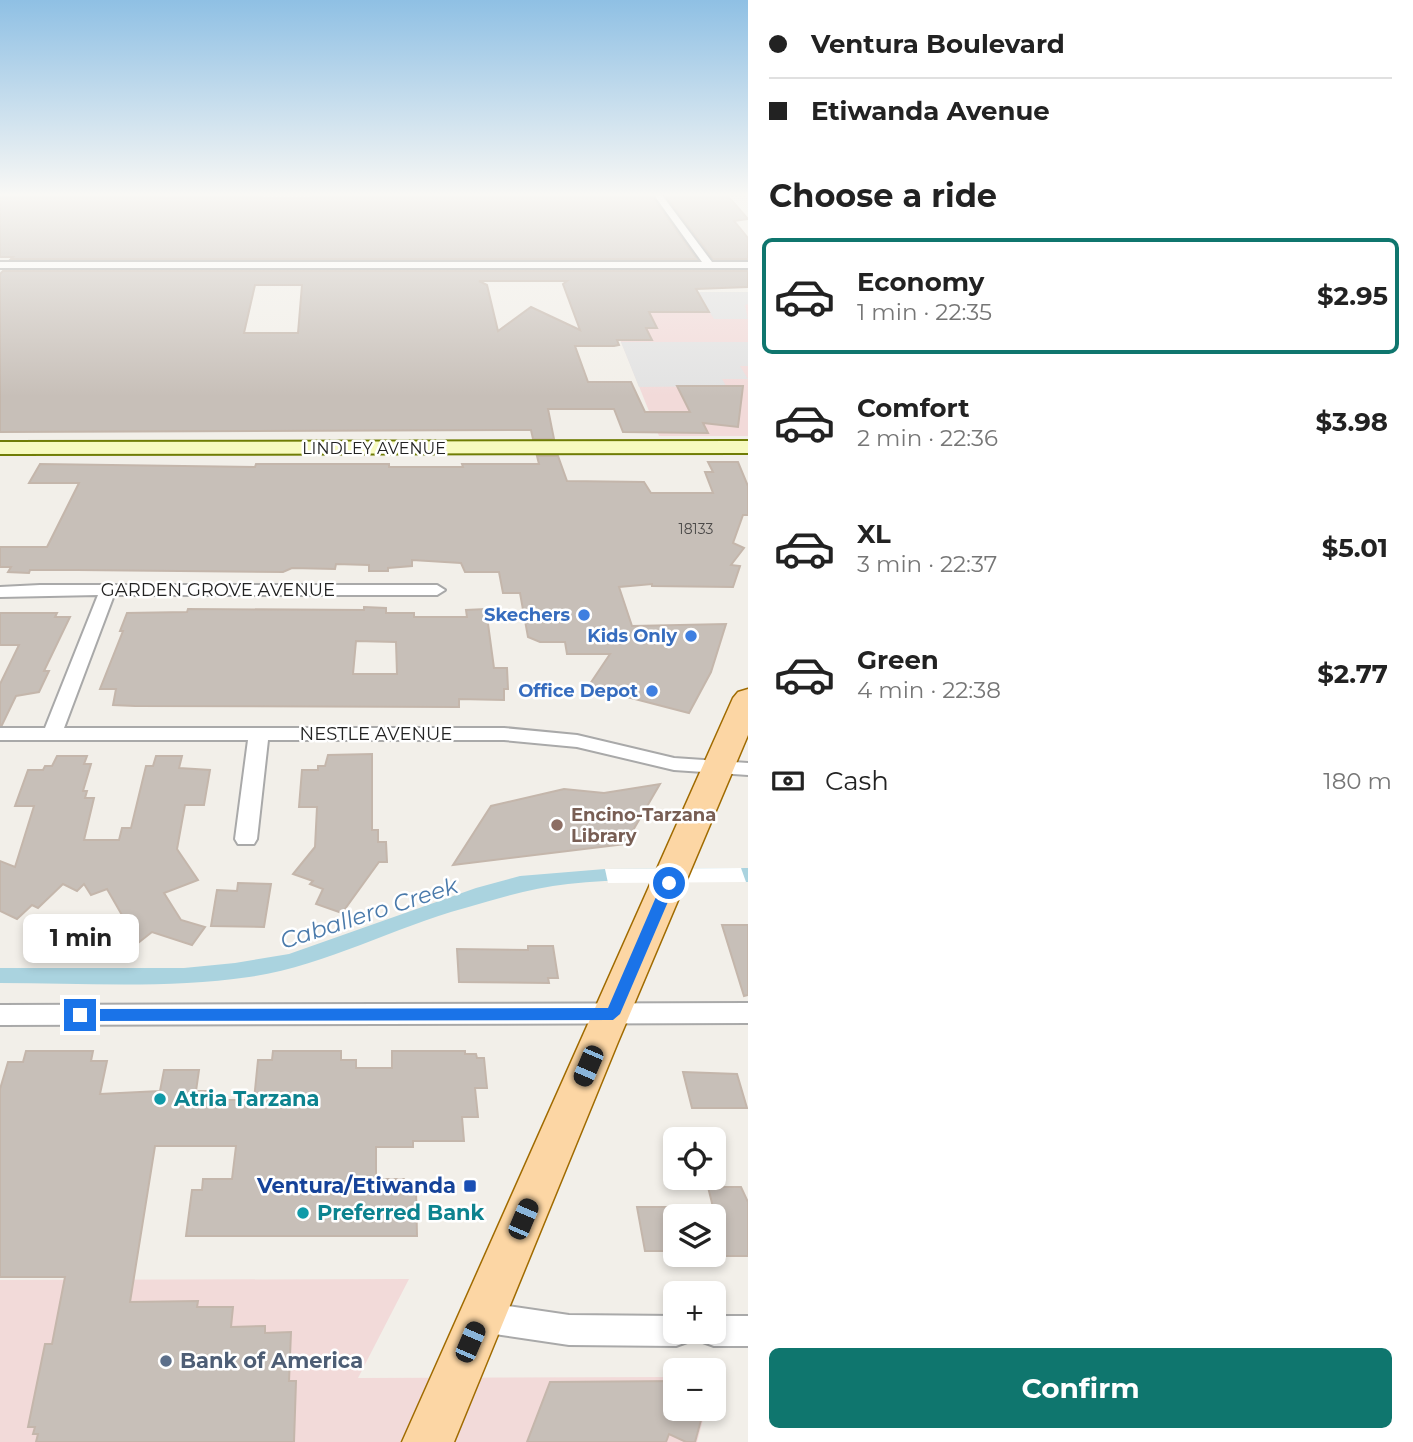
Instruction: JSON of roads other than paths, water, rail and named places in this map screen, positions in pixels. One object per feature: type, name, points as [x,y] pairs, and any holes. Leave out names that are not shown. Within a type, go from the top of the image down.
[{"type":"main road","name":"LINDLEY AVENUE","points":[[0,448],[748,447]]},
{"type":"main road","points":[[428,1442],[672,875],[734,768],[748,698]]},
{"type":"street","points":[[0,265],[748,265]]},
{"type":"street","points":[[52,734],[108,590]]},
{"type":"street","name":"GARDEN GROVE AVENUE","points":[[0,593],[108,590],[437,590]]},
{"type":"street","name":"NESTLE AVENUE","points":[[0,734],[537,736],[615,748],[674,764],[734,768]]},
{"type":"street","points":[[246,839],[259,734]]},
{"type":"street","points":[[0,1015],[748,1013]]},
{"type":"street","points":[[481,1317],[569,1330],[663,1331]]},
{"type":"street","points":[[726,1331],[748,1331]]},
{"type":"water","points":[[748,868],[748,882],[612,881],[568,884],[529,891],[438,916],[305,964],[249,977],[156,984],[0,983],[0,968],[184,968],[289,954],[476,888],[520,876],[605,869]]},
{"type":"place","name":"Skechers","points":[[584,615]]},
{"type":"place","name":"Kids Only","points":[[691,636]]},
{"type":"place","name":"Office Depot","points":[[652,691]]},
{"type":"place","name":"Encino-Tarzana Library","points":[[557,825]]},
{"type":"place","name":"Atria Tarzana","points":[[160,1099]]},
{"type":"place","name":"Ventura/Etiwanda","points":[[470,1186]]},
{"type":"place","name":"Preferred Bank","points":[[303,1213]]},
{"type":"place","name":"Bank of America","points":[[166,1361]]},
{"type":"water label","name":"Caballero Creek","points":[[369,913]]}]
